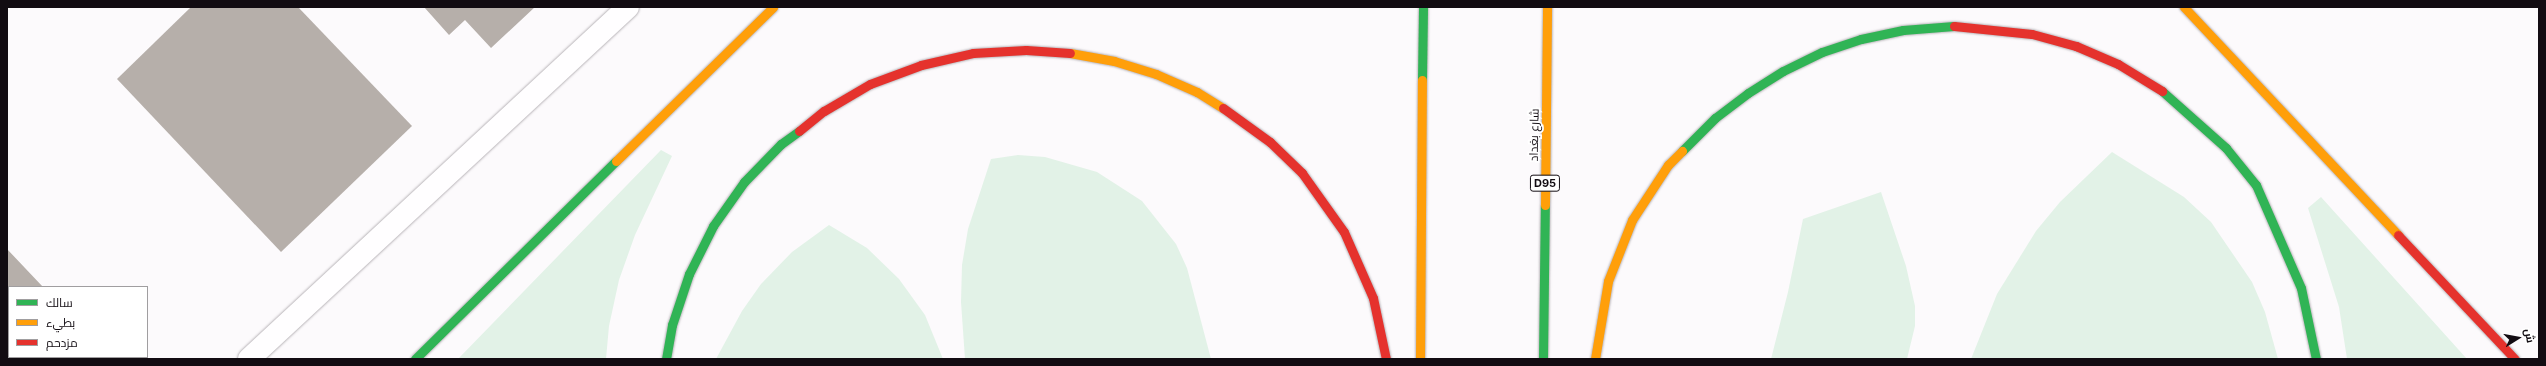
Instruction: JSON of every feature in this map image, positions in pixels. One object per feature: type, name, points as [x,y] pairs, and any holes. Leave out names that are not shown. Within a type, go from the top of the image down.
[{"type":"main road","points":[[415,359],[773,7]]},
{"type":"main road","points":[[1420,359],[1423,7]]},
{"type":"main road","name":"شارع بغداد","points":[[1543,359],[1547,7]]},
{"type":"main road","points":[[2184,7],[2515,359]]},
{"type":"main road","points":[[1594,359],[1608,281],[1632,220],[1668,165],[1710,122],[1748,93],[1783,71],[1822,52],[1868,37],[1903,30],[1944,26],[1987,28],[2025,33],[2076,46],[2118,64],[2158,87],[2193,116],[2226,148],[2256,185],[2280,235],[2301,288],[2316,359]]},
{"type":"main road","points":[[666,359],[672,325],[689,274],[713,226],[744,182],[781,144],[824,111],[870,84],[920,65],[973,53],[1026,50],[1071,53],[1114,61],[1156,74],[1197,92],[1235,114],[1270,142],[1302,173],[1344,232],[1373,298],[1386,359]]},
{"type":"street","points":[[249,359],[628,7]]},
{"type":"green space","points":[[661,150],[672,156],[635,235],[619,280],[609,326],[606,359],[458,359]]},
{"type":"green space","points":[[2112,152],[2184,197],[2211,222],[2252,282],[2265,312],[2278,359],[1971,359],[1997,294],[2036,231],[2060,202]]},
{"type":"green space","points":[[1018,155],[1045,157],[1097,172],[1142,201],[1176,244],[1187,268],[1211,359],[965,359],[961,302],[962,265],[968,229],[991,159]]},
{"type":"green space","points":[[1881,192],[1906,266],[1915,306],[1915,326],[1907,359],[1771,359],[1788,292],[1803,219]]},
{"type":"green space","points":[[2321,197],[2467,359],[2347,359],[2339,307],[2308,208]]},
{"type":"green space","points":[[829,225],[867,248],[899,279],[925,315],[943,359],[716,359],[742,311],[761,284],[792,252]]},
{"type":"building","points":[[191,7],[298,7],[412,126],[281,252],[117,79]]},
{"type":"building","points":[[424,7],[535,7],[491,48],[465,20],[449,35]]},
{"type":"building","points":[[7,249],[42,286],[8,286],[8,358],[110,359],[7,359]]},
{"type":"traffic: fast","points":[[1422,80],[1423,7]]},
{"type":"traffic: fast","points":[[1682,151],[1715,118],[1748,93],[1783,71],[1822,52],[1861,39],[1903,30],[1954,26]]},
{"type":"traffic: fast","points":[[2162,91],[2226,148],[2256,185],[2301,288],[2316,359]]},
{"type":"traffic: fast","points":[[666,359],[672,325],[689,274],[713,226],[744,182],[781,144],[799,131]]},
{"type":"traffic: fast","points":[[415,359],[616,161]]},
{"type":"traffic: fast","points":[[1543,359],[1545,205]]},
{"type":"traffic: slow","points":[[616,161],[773,7]]},
{"type":"traffic: slow","points":[[1545,205],[1547,7]]},
{"type":"traffic: slow","points":[[2184,7],[2398,235]]},
{"type":"traffic: slow","points":[[1070,53],[1114,61],[1156,74],[1197,92],[1223,108]]},
{"type":"traffic: slow","points":[[1420,359],[1422,80]]},
{"type":"traffic: slow","points":[[1595,359],[1608,281],[1632,220],[1668,165],[1682,151]]},
{"type":"traffic: jam","points":[[1954,26],[2032,34],[2076,46],[2118,64],[2162,91]]},
{"type":"traffic: jam","points":[[799,131],[824,111],[870,84],[921,65],[973,53],[1026,50],[1070,53]]},
{"type":"traffic: jam","points":[[1223,108],[1270,142],[1302,173],[1344,232],[1373,298],[1386,359]]},
{"type":"traffic: jam","points":[[2398,235],[2515,359]]}]
